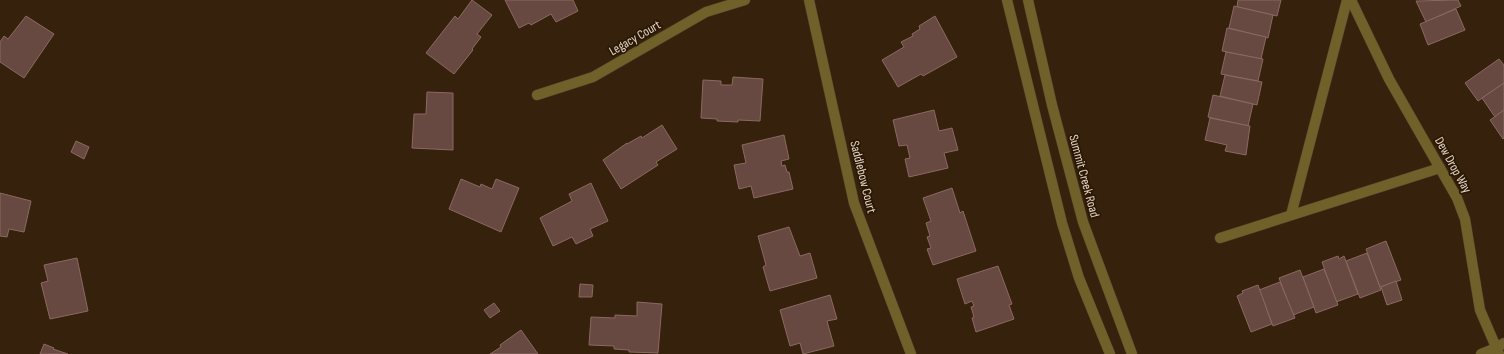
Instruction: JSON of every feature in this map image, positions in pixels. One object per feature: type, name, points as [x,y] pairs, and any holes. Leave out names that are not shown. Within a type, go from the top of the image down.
[{"type":"street","name":"Legacy Court","points":[[536,95],[593,77],[706,12],[745,0]]},
{"type":"street","name":"Saddlebow Court","points":[[809,0],[854,203],[911,354]]},
{"type":"street","points":[[1007,0],[1062,223],[1079,278],[1110,354]]},
{"type":"street","name":"Summit Creek Road","points":[[1028,0],[1052,105],[1083,222],[1132,354]]},
{"type":"street","points":[[1291,215],[1347,0]]},
{"type":"street","name":"Dew Drop Way","points":[[1351,0],[1389,79],[1457,198],[1465,219],[1480,310],[1500,348]]},
{"type":"street","points":[[1220,238],[1440,168]]},
{"type":"street","points":[[1481,354],[1500,348]]},
{"type":"building","points":[[472,0],[492,15],[477,34],[481,37],[472,49],[473,50],[454,74],[426,53],[455,16],[458,19]]},
{"type":"building","points":[[505,0],[573,0],[578,11],[556,22],[551,14],[531,25],[529,23],[519,28]]},
{"type":"building","points":[[1238,0],[1281,0],[1277,16],[1237,7]]},
{"type":"building","points":[[1458,0],[1461,6],[1426,22],[1416,1]]},
{"type":"building","points":[[1234,6],[1273,15],[1268,38],[1229,28]]},
{"type":"building","points":[[1456,9],[1465,30],[1428,45],[1420,24]]},
{"type":"building","points":[[26,16],[54,34],[24,78],[0,62],[0,42],[4,36],[8,39]]},
{"type":"building","points":[[935,16],[957,57],[923,76],[921,74],[898,87],[882,60],[904,47],[901,42],[913,36],[912,34],[920,29],[919,26]]},
{"type":"building","points":[[1227,28],[1266,37],[1261,59],[1222,51]]},
{"type":"building","points":[[1226,52],[1263,59],[1258,81],[1221,74]]},
{"type":"building","points":[[1499,59],[1504,65],[1504,83],[1478,101],[1465,83]]},
{"type":"building","points":[[1225,75],[1262,82],[1257,105],[1220,96]]},
{"type":"building","points":[[733,77],[763,79],[760,121],[717,121],[717,119],[701,118],[703,80],[721,81],[721,85],[732,85]]},
{"type":"building","points":[[1504,83],[1504,110],[1495,117],[1482,98]]},
{"type":"building","points":[[427,92],[453,93],[453,150],[412,148],[414,114],[426,114]]},
{"type":"building","points":[[1213,95],[1253,104],[1248,126],[1208,117]]},
{"type":"building","points":[[934,110],[939,131],[952,128],[958,150],[944,153],[948,168],[909,177],[905,159],[910,158],[907,145],[899,146],[893,120]]},
{"type":"building","points":[[1504,110],[1504,138],[1503,139],[1490,120]]},
{"type":"building","points":[[1210,118],[1250,126],[1246,155],[1225,151],[1227,145],[1205,140]]},
{"type":"building","points":[[662,125],[677,149],[656,162],[658,165],[621,189],[603,160],[627,143],[641,136],[642,138]]},
{"type":"building","points":[[784,135],[789,159],[781,161],[782,166],[785,165],[787,172],[789,172],[793,189],[754,198],[751,186],[739,189],[734,165],[746,163],[742,145]]},
{"type":"building","points":[[76,141],[89,147],[84,159],[71,152]]},
{"type":"building","points":[[461,179],[480,187],[481,184],[492,189],[496,179],[519,188],[501,232],[449,209]]},
{"type":"building","points":[[591,183],[608,221],[590,229],[593,236],[576,244],[572,237],[553,246],[540,218],[572,201],[569,194]]},
{"type":"building","points":[[952,188],[960,213],[963,211],[976,251],[933,265],[927,249],[931,248],[927,237],[930,236],[926,223],[931,221],[923,198]]},
{"type":"building","points":[[0,193],[31,201],[24,232],[9,229],[7,237],[0,236]]},
{"type":"building","points":[[789,227],[800,256],[810,253],[817,278],[770,291],[763,267],[766,265],[758,236]]},
{"type":"building","points":[[1386,241],[1401,280],[1380,287],[1366,249]]},
{"type":"building","points":[[1367,253],[1381,290],[1360,298],[1346,261]]},
{"type":"building","points":[[1338,256],[1339,259],[1344,256],[1358,294],[1336,302],[1322,262]]},
{"type":"building","points":[[77,258],[88,311],[50,319],[41,283],[48,281],[44,265]]},
{"type":"building","points":[[998,266],[1012,304],[1009,305],[1014,319],[976,332],[971,307],[974,306],[972,301],[965,304],[957,279]]},
{"type":"building","points":[[1324,269],[1338,305],[1316,313],[1303,277]]},
{"type":"building","points":[[1300,270],[1314,307],[1293,315],[1279,278]]},
{"type":"building","points":[[1396,281],[1402,300],[1387,305],[1381,287]]},
{"type":"building","points":[[1280,282],[1295,318],[1273,326],[1259,290]]},
{"type":"building","points":[[580,284],[593,285],[592,297],[579,297]]},
{"type":"building","points":[[1258,285],[1272,324],[1251,332],[1237,296],[1243,293],[1242,291]]},
{"type":"building","points":[[830,295],[837,319],[827,321],[834,346],[803,354],[800,343],[790,346],[780,310]]},
{"type":"building","points":[[637,302],[662,304],[658,353],[629,352],[629,350],[614,349],[614,346],[589,345],[591,317],[615,318],[615,315],[637,316]]},
{"type":"building","points":[[494,303],[500,311],[490,318],[484,310]]},
{"type":"building","points":[[521,330],[538,354],[490,354],[501,347],[500,345]]},
{"type":"building","points":[[44,344],[54,348],[53,349],[68,354],[40,354]]}]
